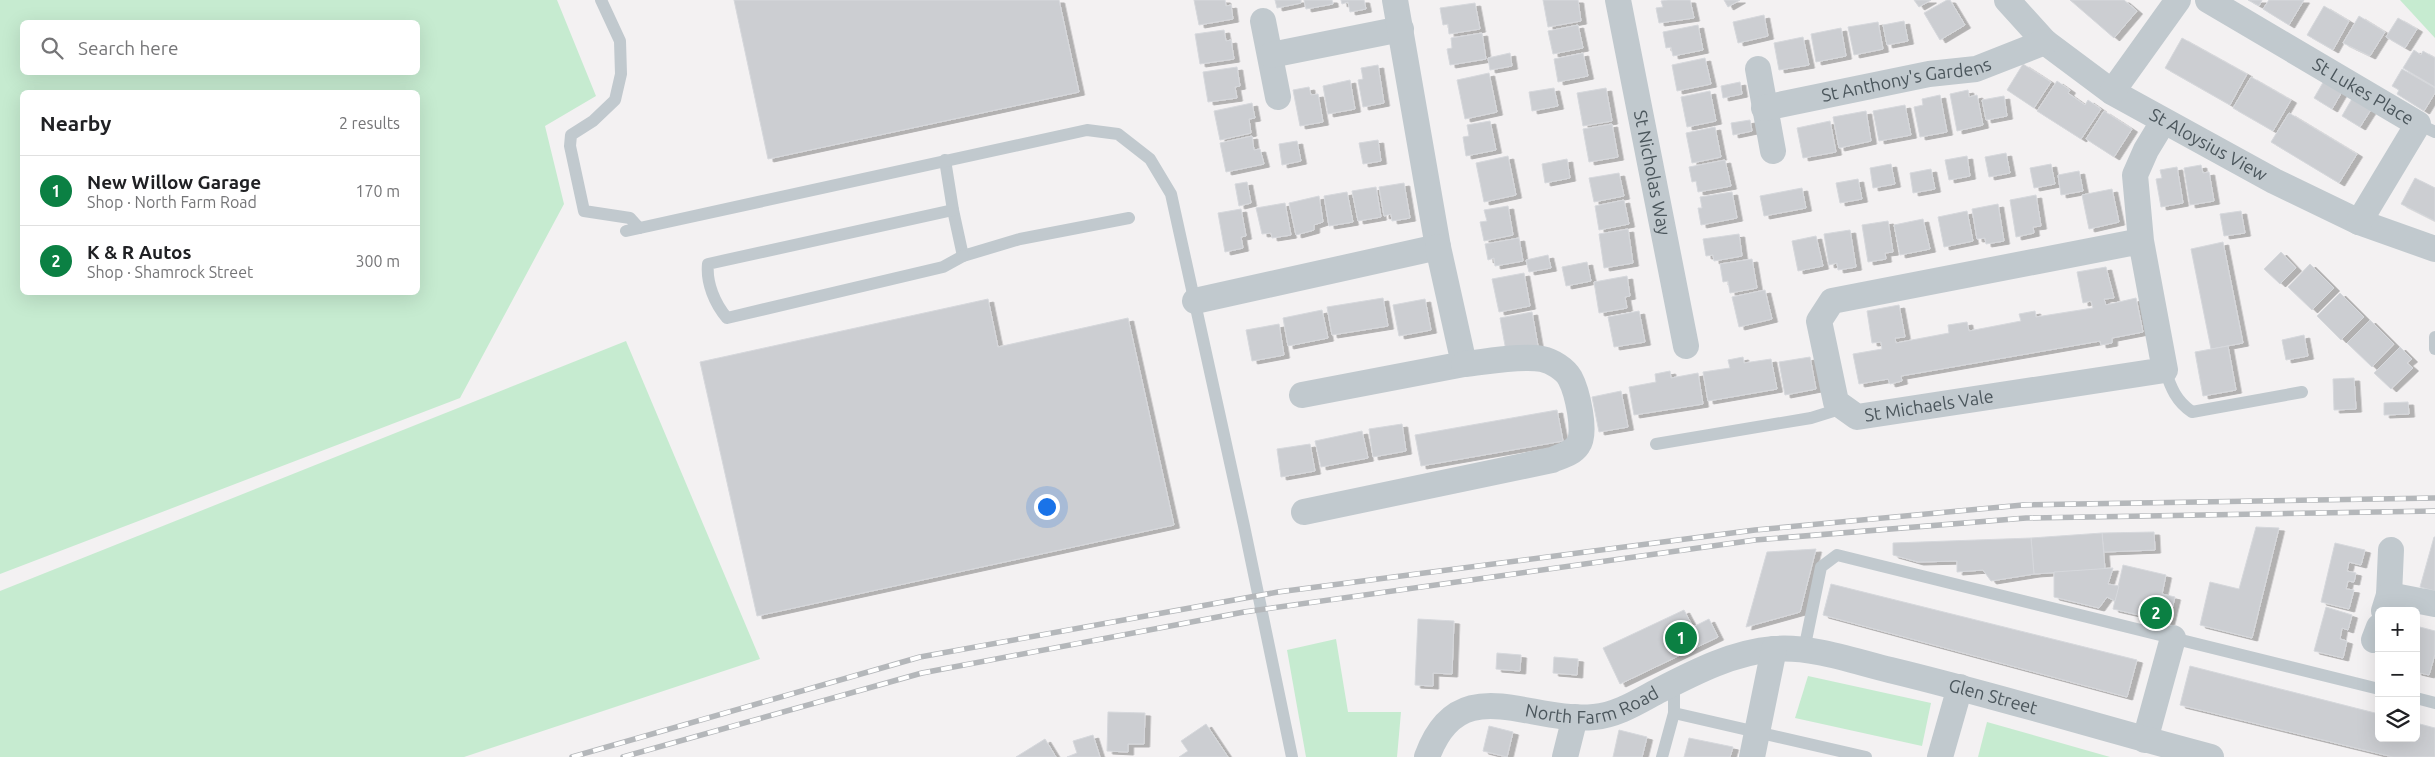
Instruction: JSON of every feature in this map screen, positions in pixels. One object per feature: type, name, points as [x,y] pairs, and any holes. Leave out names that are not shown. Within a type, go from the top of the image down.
[{"type":"street","points":[[1395,0],[1438,247],[1464,364]]},
{"type":"street","name":"St Nicholas Way","points":[[1618,0],[1686,346]]},
{"type":"street","name":"St Aloysius View","points":[[2008,0],[2045,42],[2112,92],[2163,122],[2274,181],[2359,222],[2435,249]]},
{"type":"street","points":[[2112,92],[2178,0]]},
{"type":"street","name":"St Lukes Place","points":[[2208,0],[2427,128],[2359,222]]},
{"type":"street","points":[[1263,21],[1278,97]]},
{"type":"street","points":[[1271,55],[1401,29]]},
{"type":"street","name":"St Anthony's Gardens","points":[[1764,108],[1929,74],[1976,69],[2045,42]]},
{"type":"street","points":[[1758,69],[1773,150]]},
{"type":"street","points":[[2163,122],[2146,150],[2135,175],[2141,240],[2165,370]]},
{"type":"street","name":"St Michaels Vale","points":[[2141,240],[1832,301],[1819,321],[1836,402],[1857,417],[2165,370]]},
{"type":"street","points":[[1195,301],[1438,247]]},
{"type":"street","points":[[1302,394],[1464,364],[1542,359],[1558,366],[1569,377],[1578,400],[1582,435],[1579,445],[1570,453],[1552,460],[1304,512]]},
{"type":"street","points":[[2391,550],[2387,603],[2427,602]]},
{"type":"street","points":[[2145,740],[2173,638]]},
{"type":"street","points":[[1755,745],[1774,649]]},
{"type":"street","name":"Glen Street","points":[[1774,649],[1804,650],[1960,687],[2211,757]]},
{"type":"street","name":"North Farm Road","points":[[1427,757],[1437,732],[1453,716],[1472,707],[1508,707],[1594,718],[1616,713],[1674,683],[1734,656],[1774,649]]},
{"type":"street","points":[[1940,757],[1960,687]]},
{"type":"street","points":[[1565,757],[1576,717]]},
{"type":"lane","points":[[601,0],[620,40],[621,74],[614,100],[593,121],[572,135],[570,146],[584,210],[630,218],[632,229],[1087,130],[1118,134],[1150,159],[1171,194],[1292,757]]},
{"type":"lane","points":[[945,160],[963,256]]},
{"type":"lane","points":[[953,210],[708,264],[707,275],[719,309],[727,318],[943,267],[963,256],[1020,239],[1129,218]]},
{"type":"lane","points":[[2435,337],[2435,349]]},
{"type":"lane","points":[[2165,370],[2171,389],[2181,404],[2192,412],[2302,392]]},
{"type":"lane","points":[[1656,444],[1811,418],[1843,408]]},
{"type":"lane","points":[[1804,650],[1821,567],[1837,555],[2375,688]]},
{"type":"lane","points":[[1662,757],[1674,713],[1674,683]]},
{"type":"lane","points":[[2420,699],[2435,703]]},
{"type":"lane","points":[[1674,713],[1755,745],[1866,757]]},
{"type":"green space","points":[[0,0],[557,0],[596,96],[545,126],[564,204],[460,398],[0,574]]},
{"type":"green space","points":[[2400,0],[2435,0],[2435,38]]},
{"type":"green space","points":[[626,341],[760,659],[464,757],[0,757],[0,591]]},
{"type":"green space","points":[[1336,639],[1348,712],[1401,712],[1397,757],[1306,757],[1287,650]]},
{"type":"green space","points":[[1808,676],[1931,703],[1922,746],[1795,718]]},
{"type":"green space","points":[[1987,722],[2110,757],[1978,757]]},
{"type":"building","points":[[734,0],[1059,0],[1079,92],[768,159]]},
{"type":"building","points":[[1194,0],[1225,0],[1226,6],[1231,5],[1233,19],[1199,25]]},
{"type":"building","points":[[1275,0],[1301,0],[1301,3],[1277,8]]},
{"type":"building","points":[[1304,0],[1332,0],[1333,4],[1306,9]]},
{"type":"building","points":[[1341,0],[1364,0],[1366,9],[1350,12],[1348,2],[1342,4]]},
{"type":"building","points":[[1543,0],[1578,0],[1581,21],[1548,27]]},
{"type":"building","points":[[1690,0],[1694,18],[1659,23],[1656,8],[1663,7],[1661,1]]},
{"type":"building","points":[[1724,0],[1740,0],[1728,7]]},
{"type":"building","points":[[1914,0],[1931,0],[1919,7]]},
{"type":"building","points":[[1950,0],[1965,25],[1940,40],[1924,13]]},
{"type":"building","points":[[2070,0],[2124,0],[2137,11],[2114,38]]},
{"type":"building","points":[[2248,0],[2262,0],[2259,6]]},
{"type":"building","points":[[2269,0],[2304,0],[2289,25],[2263,9]]},
{"type":"building","points":[[1475,3],[1480,29],[1449,34],[1448,24],[1443,25],[1440,8]]},
{"type":"building","points":[[2324,6],[2349,21],[2333,50],[2307,35]]},
{"type":"building","points":[[1764,15],[1768,36],[1738,43],[1733,22]]},
{"type":"building","points":[[2359,16],[2385,32],[2370,56],[2343,43]]},
{"type":"building","points":[[2398,18],[2417,29],[2405,48],[2386,37]]},
{"type":"building","points":[[1904,21],[1908,41],[1887,45],[1883,25]]},
{"type":"building","points":[[1878,22],[1883,49],[1854,55],[1848,27]]},
{"type":"building","points":[[1578,25],[1583,48],[1553,54],[1548,31]]},
{"type":"building","points":[[1698,25],[1703,50],[1673,56],[1671,47],[1666,48],[1663,32]]},
{"type":"building","points":[[1841,28],[1846,56],[1816,62],[1811,34]]},
{"type":"building","points":[[1224,30],[1226,41],[1231,40],[1234,59],[1200,64],[1195,34]]},
{"type":"building","points":[[1482,33],[1486,59],[1450,65],[1447,49],[1452,48],[1451,38]]},
{"type":"building","points":[[1803,37],[1809,65],[1779,70],[1774,43]]},
{"type":"building","points":[[2182,38],[2247,74],[2230,105],[2165,68]]},
{"type":"building","points":[[2414,50],[2421,55],[2423,51],[2435,58],[2435,87],[2403,68]]},
{"type":"building","points":[[1510,53],[1512,66],[1490,70],[1488,58]]},
{"type":"building","points":[[1583,53],[1588,76],[1558,82],[1554,59]]},
{"type":"building","points":[[1705,58],[1711,84],[1677,91],[1672,65]]},
{"type":"building","points":[[2023,64],[2051,82],[2034,108],[2007,90]]},
{"type":"building","points":[[1378,65],[1384,103],[1363,107],[1358,80],[1363,79],[1361,68]]},
{"type":"building","points":[[1237,67],[1240,86],[1235,87],[1237,98],[1208,102],[1203,72]]},
{"type":"building","points":[[2402,69],[2435,88],[2435,93],[2424,111],[2397,94],[2399,90],[2392,86]]},
{"type":"building","points":[[1489,73],[1497,112],[1465,119],[1457,80]]},
{"type":"building","points":[[2251,77],[2291,100],[2273,131],[2233,108]]},
{"type":"building","points":[[2325,79],[2343,90],[2332,109],[2314,98]]},
{"type":"building","points":[[1350,80],[1355,109],[1328,114],[1323,86]]},
{"type":"building","points":[[2057,81],[2070,90],[2068,93],[2085,105],[2088,100],[2101,109],[2081,139],[2037,111]]},
{"type":"building","points":[[1740,82],[1742,94],[1723,98],[1721,86]]},
{"type":"building","points":[[1309,87],[1311,95],[1318,94],[1323,122],[1300,126],[1293,90]]},
{"type":"building","points":[[1554,88],[1558,106],[1532,111],[1529,92]]},
{"type":"building","points":[[1606,88],[1612,121],[1583,126],[1577,93]]},
{"type":"building","points":[[1968,90],[1969,97],[1977,95],[1983,125],[1957,131],[1950,94]]},
{"type":"building","points":[[1710,91],[1716,121],[1687,127],[1681,97]]},
{"type":"building","points":[[1940,95],[1947,132],[1920,137],[1914,107],[1923,105],[1922,99]]},
{"type":"building","points":[[2004,96],[2007,116],[1986,120],[1982,100]]},
{"type":"building","points":[[2353,97],[2372,108],[2360,127],[2342,116]]},
{"type":"building","points":[[1252,103],[1255,118],[1249,119],[1251,133],[1220,140],[1214,111]]},
{"type":"building","points":[[1905,105],[1911,135],[1879,141],[1873,111]]},
{"type":"building","points":[[1866,111],[1871,141],[1839,148],[1833,117]]},
{"type":"building","points":[[2104,111],[2132,129],[2114,157],[2086,139]]},
{"type":"building","points":[[2289,113],[2357,154],[2339,183],[2271,142]]},
{"type":"building","points":[[1750,120],[1752,131],[1733,135],[1731,123]]},
{"type":"building","points":[[1490,121],[1496,150],[1466,156],[1463,137],[1469,136],[1467,125]]},
{"type":"building","points":[[1830,121],[1836,152],[1803,158],[1797,128]]},
{"type":"building","points":[[1612,124],[1618,157],[1589,162],[1583,129]]},
{"type":"building","points":[[1715,127],[1721,157],[1692,163],[1686,133]]},
{"type":"building","points":[[1252,136],[1254,150],[1260,149],[1264,164],[1226,172],[1220,143]]},
{"type":"building","points":[[1378,140],[1381,161],[1363,164],[1359,143]]},
{"type":"building","points":[[1297,141],[1301,161],[1282,165],[1279,144]]},
{"type":"building","points":[[2006,153],[2010,173],[1989,177],[1985,157]]},
{"type":"building","points":[[1508,156],[1516,195],[1484,202],[1476,163]]},
{"type":"building","points":[[1967,156],[1970,176],[1949,180],[1945,160]]},
{"type":"building","points":[[1567,159],[1570,178],[1545,183],[1542,164]]},
{"type":"building","points":[[1725,160],[1731,186],[1698,192],[1696,181],[1692,182],[1689,167]]},
{"type":"building","points":[[1891,164],[1895,184],[1873,188],[1870,168]]},
{"type":"building","points":[[2051,164],[2055,184],[2034,188],[2030,168]]},
{"type":"building","points":[[2201,165],[2203,173],[2209,172],[2214,201],[2190,205],[2184,168]]},
{"type":"building","points":[[2177,167],[2183,203],[2161,207],[2156,179],[2162,178],[2160,170]]},
{"type":"building","points":[[1931,169],[1935,189],[1913,193],[1910,173]]},
{"type":"building","points":[[2079,171],[2083,191],[2061,195],[2058,175]]},
{"type":"building","points":[[1619,173],[1624,196],[1594,202],[1589,178]]},
{"type":"building","points":[[2415,178],[2435,188],[2435,221],[2401,204]]},
{"type":"building","points":[[1858,179],[1862,199],[1840,203],[1836,183]]},
{"type":"building","points":[[1247,182],[1251,203],[1239,206],[1235,184]]},
{"type":"building","points":[[1404,183],[1410,218],[1392,221],[1391,214],[1384,216],[1379,187]]},
{"type":"building","points":[[1376,187],[1381,217],[1358,221],[1352,191]]},
{"type":"building","points":[[1802,188],[1806,208],[1764,216],[1760,196]]},
{"type":"building","points":[[2112,189],[2119,222],[2089,229],[2082,195]]},
{"type":"building","points":[[1347,192],[1353,222],[1329,226],[1324,196]]},
{"type":"building","points":[[1732,192],[1737,218],[1701,225],[1698,208],[1702,208],[1700,197]]},
{"type":"building","points":[[2036,195],[2041,226],[2033,227],[2034,233],[2016,237],[2010,200]]},
{"type":"building","points":[[1319,196],[1323,222],[1314,225],[1314,230],[1296,235],[1289,203]]},
{"type":"building","points":[[1624,200],[1629,224],[1599,230],[1595,206]]},
{"type":"building","points":[[1285,203],[1291,235],[1272,238],[1271,233],[1262,234],[1256,208]]},
{"type":"building","points":[[1998,204],[2004,241],[1986,244],[1985,238],[1977,239],[1972,209]]},
{"type":"building","points":[[1508,206],[1513,235],[1484,241],[1480,222],[1487,221],[1484,210]]},
{"type":"building","points":[[1241,209],[1246,236],[1241,237],[1243,248],[1225,252],[1218,213]]},
{"type":"building","points":[[1967,211],[1973,241],[1944,247],[1938,217]]},
{"type":"building","points":[[2241,211],[2245,233],[2224,236],[2220,214]]},
{"type":"building","points":[[1923,219],[1930,249],[1900,255],[1894,225]]},
{"type":"building","points":[[1888,221],[1893,252],[1885,253],[1886,259],[1868,262],[1862,225]]},
{"type":"building","points":[[1628,229],[1633,263],[1604,268],[1599,234]]},
{"type":"building","points":[[1850,230],[1856,267],[1838,270],[1837,263],[1829,265],[1824,234]]},
{"type":"building","points":[[1739,234],[1742,256],[1714,261],[1713,255],[1706,256],[1703,239]]},
{"type":"building","points":[[1816,236],[1823,266],[1798,271],[1792,241]]},
{"type":"building","points":[[1519,238],[1523,261],[1495,266],[1494,258],[1488,260],[1485,244]]},
{"type":"building","points":[[2223,242],[2243,343],[2211,349],[2191,249]]},
{"type":"building","points":[[2281,252],[2296,268],[2280,284],[2264,269]]},
{"type":"building","points":[[1548,255],[1551,268],[1529,272],[1526,260]]},
{"type":"building","points":[[1752,259],[1757,288],[1730,293],[1728,281],[1723,282],[1720,264]]},
{"type":"building","points":[[1587,262],[1591,281],[1566,286],[1562,267]]},
{"type":"building","points":[[2310,264],[2334,288],[2312,310],[2288,287]]},
{"type":"building","points":[[2106,267],[2114,298],[2104,299],[2106,305],[2136,298],[2143,332],[2112,338],[2112,343],[2101,345],[2100,341],[1901,376],[1902,381],[1890,384],[1888,379],[1859,384],[1853,354],[1882,349],[1881,342],[1872,343],[1867,311],[1899,305],[1905,337],[1895,338],[1896,343],[1949,333],[1948,325],[1967,322],[1969,331],[2021,321],[2019,314],[2035,311],[2036,317],[2093,308],[2091,301],[2083,303],[2077,272]]},
{"type":"building","points":[[1524,273],[1530,306],[1499,312],[1492,279]]},
{"type":"building","points":[[1627,276],[1630,296],[1625,297],[1627,308],[1599,313],[1594,282]]},
{"type":"building","points":[[1765,290],[1772,319],[1739,327],[1732,297]]},
{"type":"building","points":[[2340,293],[2364,317],[2341,340],[2317,316]]},
{"type":"building","points":[[1383,298],[1388,326],[1332,335],[1327,307]]},
{"type":"building","points":[[988,299],[998,347],[1128,318],[1174,525],[757,616],[700,362]]},
{"type":"building","points":[[1425,299],[1431,330],[1399,336],[1393,305]]},
{"type":"building","points":[[1322,310],[1328,338],[1288,346],[1283,318]]},
{"type":"building","points":[[1639,311],[1645,342],[1614,347],[1608,317]]},
{"type":"building","points":[[1532,312],[1538,346],[1506,351],[1500,318]]},
{"type":"building","points":[[2370,320],[2394,344],[2372,367],[2347,343]]},
{"type":"building","points":[[1279,324],[1284,355],[1252,361],[1246,330]]},
{"type":"building","points":[[2304,335],[2308,356],[2286,360],[2282,340]]},
{"type":"building","points":[[2228,346],[2236,390],[2203,396],[2195,352]]},
{"type":"building","points":[[2400,347],[2412,359],[2407,363],[2413,368],[2391,389],[2374,373]]},
{"type":"building","points":[[1743,357],[1744,363],[1771,359],[1777,389],[1708,401],[1703,372],[1730,368],[1728,360]]},
{"type":"building","points":[[1810,357],[1816,389],[1785,395],[1779,362]]},
{"type":"building","points":[[1670,371],[1671,378],[1698,373],[1703,404],[1634,415],[1629,387],[1656,382],[1655,374]]},
{"type":"building","points":[[2354,378],[2356,409],[2334,410],[2333,379]]},
{"type":"building","points":[[1621,391],[1628,427],[1599,432],[1592,397]]},
{"type":"building","points":[[2408,402],[2409,414],[2384,415],[2384,403]]},
{"type":"building","points":[[1557,410],[1563,441],[1421,466],[1415,435]]},
{"type":"building","points":[[1402,424],[1406,451],[1373,457],[1369,429]]},
{"type":"building","points":[[1362,431],[1368,458],[1321,467],[1315,441]]},
{"type":"building","points":[[1310,444],[1315,471],[1281,477],[1277,449]]},
{"type":"building","points":[[2256,527],[2279,528],[2252,638],[2200,625],[2210,582],[2239,589]]},
{"type":"building","points":[[2154,532],[2155,550],[2104,552],[2102,533]]},
{"type":"building","points":[[2102,533],[2105,569],[2034,574],[2031,538]]},
{"type":"building","points":[[2435,537],[2435,591],[2420,587]]},
{"type":"building","points":[[2031,538],[2034,574],[1991,581],[1983,570],[1957,572],[1957,561],[1918,562],[1893,555],[1893,543]]},
{"type":"building","points":[[2335,543],[2365,550],[2361,565],[2349,562],[2347,571],[2356,573],[2354,582],[2348,581],[2346,589],[2354,590],[2349,609],[2321,602]]},
{"type":"building","points":[[1816,549],[1800,612],[1746,627],[1767,552]]},
{"type":"building","points":[[2123,565],[2166,575],[2162,594],[2175,597],[2169,622],[2113,609]]},
{"type":"building","points":[[2113,568],[2108,584],[2119,586],[2115,601],[2107,597],[2099,608],[2054,597],[2054,572]]},
{"type":"building","points":[[1831,584],[2137,660],[2127,697],[1823,615]]},
{"type":"building","points":[[2326,607],[2352,615],[2348,630],[2342,628],[2340,639],[2347,641],[2343,658],[2314,651]]},
{"type":"building","points":[[1684,610],[1693,627],[1709,619],[1718,637],[1620,684],[1603,648]]},
{"type":"building","points":[[1418,619],[1454,621],[1452,674],[1433,673],[1433,686],[1415,685]]},
{"type":"building","points":[[2420,627],[2435,631],[2435,654],[2429,675],[2420,673]]},
{"type":"building","points":[[1497,653],[1521,655],[1520,671],[1496,669]]},
{"type":"building","points":[[1554,657],[1578,659],[1577,675],[1553,673]]},
{"type":"building","points":[[2190,666],[2375,713],[2375,742],[2420,742],[2420,724],[2435,728],[2435,757],[2393,757],[2180,705]]},
{"type":"building","points":[[1108,712],[1145,713],[1144,744],[1128,744],[1128,752],[1107,751]]},
{"type":"building","points":[[1206,724],[1228,757],[1179,757],[1188,751],[1181,741]]},
{"type":"building","points":[[1489,726],[1513,732],[1507,757],[1483,751]]},
{"type":"building","points":[[1619,730],[1647,737],[1642,757],[1613,757]]},
{"type":"building","points":[[1093,735],[1100,757],[1067,757],[1077,753],[1073,741]]},
{"type":"building","points":[[1689,738],[1733,747],[1730,757],[1684,757]]},
{"type":"building","points":[[1045,739],[1056,757],[1016,757]]},
{"type":"railway","points":[[572,757],[920,657],[1278,592],[1755,530],[2023,505],[2435,498]]},
{"type":"railway","points":[[623,757],[922,673],[1244,612],[1755,540],[2026,518],[2435,511]]},
{"type":"place","name":"K & R Autos","points":[[2156,613]]},
{"type":"place","name":"New Willow Garage","points":[[1681,638]]}]
